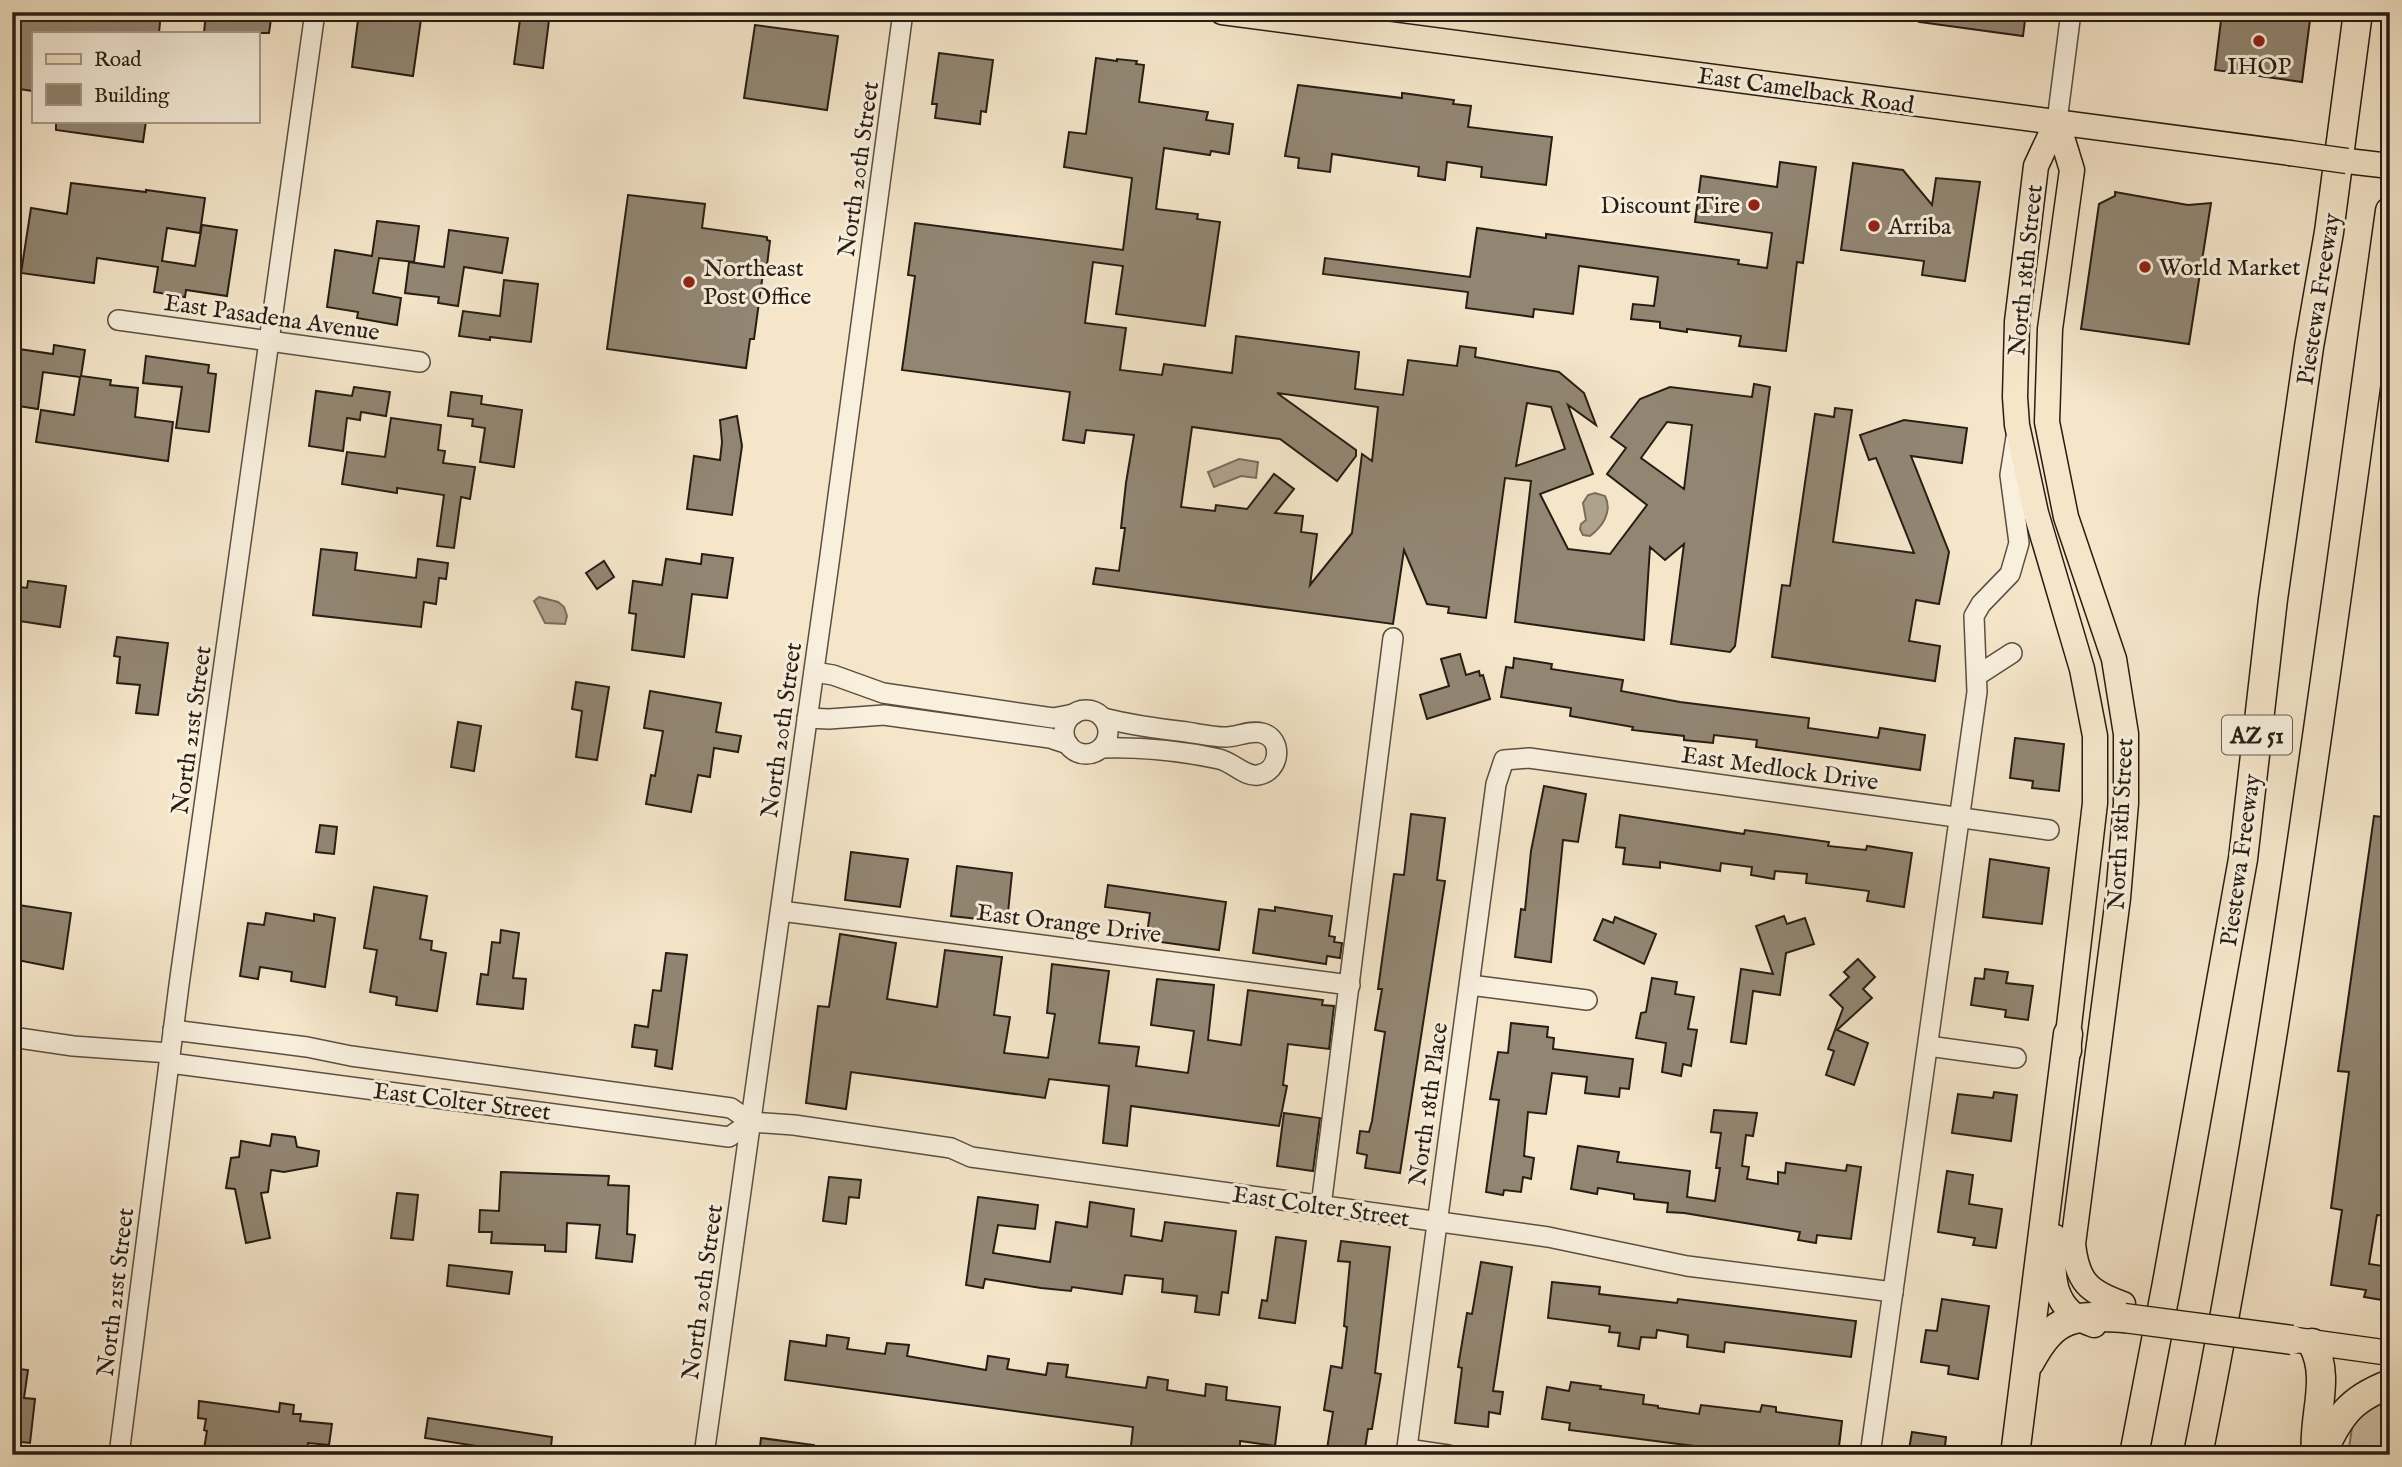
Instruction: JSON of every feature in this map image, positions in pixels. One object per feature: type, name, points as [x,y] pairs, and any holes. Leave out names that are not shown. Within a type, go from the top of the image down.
[{"type":"highway","name":"Piestewa Freeway","points":[[2134,1455],[2243,859],[2273,599],[2309,346],[2329,232],[2358,12]]},
{"type":"highway","name":"AZ 51","points":[[2198,1455],[2258,1135],[2390,211]]},
{"type":"highway","points":[[2015,1455],[2068,1034]]},
{"type":"highway","points":[[2027,1368],[2046,1335],[2058,1324],[2076,1318],[2121,1317],[2302,1341],[2319,1355],[2322,1378],[2315,1438],[2318,1455]]},
{"type":"highway","points":[[2318,1455],[2340,1419],[2355,1401],[2390,1384]]},
{"type":"main road","name":"East Camelback Road","points":[[1222,12],[2390,166]]},
{"type":"main road","name":"North 18th Street","points":[[2057,121],[2036,166],[2017,323],[2015,397],[2017,425],[2036,513],[2082,669],[2095,736],[2095,803],[2068,1034],[2072,1090],[2052,1263],[2057,1293],[2064,1306],[2076,1318]]},
{"type":"main road","name":"North 18th Street","points":[[2057,121],[2071,170],[2050,329],[2047,422],[2066,517],[2114,659],[2126,734],[2126,803],[2118,898],[2073,1244],[2078,1272],[2088,1286],[2121,1317]]},
{"type":"main road","points":[[2302,1341],[2390,1353]]},
{"type":"street","name":"North 21st Street","points":[[119,1455],[173,1030],[315,12]]},
{"type":"street","name":"North 20th Street","points":[[704,1455],[903,12]]},
{"type":"street","name":"North 18th Street","points":[[2057,121],[2071,12]]},
{"type":"street","name":"East Pasadena Avenue","points":[[118,320],[421,362]]},
{"type":"street","name":"North 18th Street","points":[[1870,1455],[1978,675],[1974,616],[1980,604],[2006,579],[2016,559],[2019,543],[2011,475],[2017,425]]},
{"type":"street","points":[[1321,1206],[1393,638]]},
{"type":"street","points":[[1978,675],[2012,653]]},
{"type":"street","points":[[814,672],[833,675],[883,693],[1053,718],[1088,711],[1096,713],[1108,729],[1102,748]]},
{"type":"street","points":[[1068,744],[1064,731],[1074,714]]},
{"type":"street","points":[[807,718],[884,715],[1050,737],[1084,754],[1102,748],[1129,747],[1221,759],[1257,776],[1267,772],[1275,764],[1277,753],[1274,742],[1266,734],[1254,732],[1224,737],[1102,719]]},
{"type":"street","name":"East Medlock Drive","points":[[1504,760],[1529,758],[2049,830]]},
{"type":"street","name":"North 18th Place","points":[[1406,1452],[1496,784],[1504,760]]},
{"type":"street","name":"East Orange Drive","points":[[781,911],[1350,985]]},
{"type":"street","points":[[1470,985],[1587,1000]]},
{"type":"street","name":"East Colter Street","points":[[173,1030],[731,1108],[751,1122],[794,1125],[951,1148],[971,1157],[1548,1237],[1687,1266],[1893,1292]]},
{"type":"street","name":"East Colter Street","points":[[12,1037],[729,1137],[751,1122]]},
{"type":"street","points":[[1928,1046],[2016,1058]]},
{"type":"street","points":[[1406,1452],[1448,1455]]},
{"type":"shaded area","points":[[1239,459],[1258,462],[1256,478],[1241,476],[1214,487],[1208,472]]},
{"type":"shaded area","points":[[1595,493],[1605,496],[1607,513],[1602,524],[1590,536],[1583,535],[1581,524],[1586,520],[1583,503],[1588,495]]},
{"type":"shaded area","points":[[539,597],[558,602],[564,607],[567,616],[565,624],[545,623],[534,601]]},
{"type":"shaded area","points":[[2390,1391],[2390,1455],[2348,1455],[2354,1414]]},
{"type":"building","points":[[12,12],[161,12],[159,32],[32,32],[32,91],[12,88]]},
{"type":"building","points":[[206,12],[272,12],[269,33],[204,32]]},
{"type":"building","points":[[359,12],[422,12],[413,76],[352,67]]},
{"type":"building","points":[[521,12],[550,12],[543,68],[514,64]]},
{"type":"building","points":[[1920,12],[2026,12],[2023,36],[1919,22]]},
{"type":"building","points":[[2222,12],[2311,12],[2302,82],[2215,70]]},
{"type":"building","points":[[755,25],[838,36],[827,110],[744,98]]},
{"type":"building","points":[[939,53],[993,60],[986,112],[981,111],[980,124],[935,118],[937,104],[932,104]]},
{"type":"building","points":[[1096,58],[1137,61],[1136,64],[1144,65],[1139,102],[1208,112],[1206,120],[1233,124],[1229,154],[1211,151],[1210,155],[1164,148],[1156,209],[1198,214],[1197,219],[1220,222],[1205,326],[1116,314],[1123,266],[1093,262],[1085,323],[1126,328],[1120,370],[1162,375],[1164,364],[1232,373],[1236,336],[1359,352],[1355,389],[1403,395],[1408,360],[1457,366],[1460,346],[1476,348],[1475,357],[1559,372],[1584,393],[1596,425],[1568,405],[1593,474],[1540,494],[1568,549],[1610,554],[1647,505],[1607,474],[1626,448],[1611,437],[1640,399],[1670,387],[1752,397],[1754,384],[1770,387],[1735,646],[1730,652],[1671,644],[1684,544],[1665,560],[1650,547],[1644,640],[1515,622],[1531,481],[1505,478],[1486,618],[1448,613],[1449,607],[1427,604],[1404,550],[1393,624],[1093,584],[1096,568],[1119,571],[1125,528],[1121,528],[1134,435],[1086,430],[1084,443],[1063,440],[1070,392],[902,370],[915,276],[908,275],[915,223],[1123,250],[1132,178],[1064,167],[1069,132],[1086,134]],"holes":[[[1277,393],[1378,407],[1372,461],[1362,454],[1352,533],[1310,585],[1317,534],[1301,532],[1303,516],[1275,513],[1294,489],[1274,474],[1247,509],[1216,505],[1215,511],[1181,507],[1192,427],[1280,439],[1337,481],[1356,456],[1356,450]],[[1527,403],[1551,407],[1565,449],[1516,466]],[[1667,422],[1692,425],[1684,489],[1641,458]]]},
{"type":"building","points":[[1298,85],[1402,98],[1402,93],[1454,100],[1453,104],[1471,106],[1468,127],[1552,137],[1546,185],[1481,177],[1482,167],[1447,162],[1445,180],[1418,176],[1419,167],[1332,154],[1330,172],[1298,168],[1299,158],[1285,156]]},
{"type":"building","points":[[56,122],[146,122],[143,142],[56,130]]},
{"type":"building","points":[[1780,162],[1816,167],[1803,263],[1797,262],[1786,351],[1739,346],[1741,336],[1660,328],[1660,322],[1631,319],[1633,304],[1654,306],[1658,277],[1579,266],[1573,314],[1534,309],[1533,317],[1466,308],[1468,292],[1323,274],[1325,258],[1470,277],[1477,228],[1546,238],[1546,234],[1739,260],[1738,264],[1767,268],[1772,233],[1695,222],[1701,176],[1777,187]]},
{"type":"building","points":[[1853,163],[1903,170],[1932,205],[1936,178],[1980,182],[1965,281],[1922,275],[1924,261],[1841,250]]},
{"type":"building","points":[[71,183],[205,198],[200,233],[167,228],[162,261],[195,266],[202,225],[237,230],[227,296],[186,290],[185,297],[154,292],[158,267],[97,258],[94,283],[21,273],[31,208],[67,214]]},
{"type":"building","name":"World Market","points":[[2115,192],[2188,205],[2211,203],[2189,344],[2081,329],[2099,204],[2115,196]]},
{"type":"building","name":"Northeast Post Office","points":[[628,195],[705,204],[702,228],[767,237],[770,241],[754,339],[750,339],[746,368],[607,349]]},
{"type":"building","points":[[377,221],[419,226],[414,262],[379,258],[373,293],[401,298],[397,325],[357,318],[358,312],[327,307],[335,250],[372,256]]},
{"type":"building","points":[[449,230],[508,238],[502,273],[464,267],[458,306],[438,303],[439,297],[405,293],[409,262],[444,267]]},
{"type":"building","points":[[504,280],[538,284],[531,342],[459,336],[463,311],[500,316]]},
{"type":"building","points":[[54,345],[85,350],[81,376],[111,380],[110,385],[138,388],[135,417],[173,422],[168,461],[36,442],[41,410],[74,415],[80,377],[43,372],[38,409],[12,405],[12,348],[53,354]]},
{"type":"building","points":[[146,356],[209,365],[208,373],[216,374],[209,432],[176,428],[182,387],[143,383]]},
{"type":"building","points":[[354,387],[390,392],[386,416],[361,412],[360,420],[347,418],[343,451],[309,446],[316,391],[352,396]]},
{"type":"building","points":[[451,392],[482,396],[481,404],[522,410],[514,467],[480,462],[485,428],[472,426],[473,419],[448,416]]},
{"type":"building","points":[[1835,408],[1852,410],[1833,542],[1914,553],[1876,458],[1869,460],[1860,435],[1904,420],[1967,428],[1962,463],[1911,456],[1949,552],[1939,604],[1916,600],[1909,641],[1940,646],[1935,681],[1772,657],[1782,585],[1790,586],[1815,414],[1834,417]]},
{"type":"building","points":[[737,416],[742,446],[732,515],[687,509],[694,456],[720,460],[720,420]]},
{"type":"building","points":[[391,418],[441,425],[438,450],[445,451],[443,463],[475,467],[470,499],[461,497],[454,548],[437,546],[444,495],[397,488],[397,493],[342,484],[347,452],[385,457]]},
{"type":"building","points":[[321,549],[357,553],[355,570],[416,578],[418,559],[448,563],[446,579],[439,578],[436,604],[424,602],[421,627],[313,615]]},
{"type":"building","points":[[702,554],[733,558],[727,598],[692,594],[684,657],[632,650],[636,614],[629,613],[633,581],[662,585],[666,559],[701,564]]},
{"type":"building","points":[[604,561],[614,577],[597,589],[586,573]]},
{"type":"building","points":[[28,581],[66,586],[60,627],[12,620],[12,586],[27,588]]},
{"type":"building","points":[[117,637],[168,643],[158,715],[136,713],[140,685],[117,683],[120,657],[114,656]]},
{"type":"building","points":[[1460,654],[1466,675],[1479,671],[1480,676],[1483,675],[1490,699],[1427,719],[1420,695],[1449,686],[1441,659]]},
{"type":"building","points":[[1514,658],[1552,664],[1551,669],[1623,680],[1621,691],[1680,702],[1809,718],[1808,728],[1878,738],[1880,728],[1925,735],[1920,770],[1756,747],[1757,740],[1714,735],[1713,743],[1684,740],[1684,736],[1632,730],[1633,727],[1570,716],[1571,708],[1501,697],[1506,667],[1513,668]]},
{"type":"building","points":[[576,682],[609,687],[597,760],[576,757],[582,711],[572,709]]},
{"type":"building","points":[[650,691],[721,703],[716,732],[741,736],[738,752],[714,748],[710,777],[698,775],[691,812],[646,804],[651,775],[655,776],[663,731],[644,728]]},
{"type":"building","points":[[458,722],[481,726],[474,771],[451,767]]},
{"type":"building","points":[[2015,738],[2064,744],[2059,791],[2032,788],[2033,781],[2010,778]]},
{"type":"building","points":[[1544,786],[1586,794],[1578,842],[1563,840],[1551,962],[1515,957],[1521,909],[1525,910],[1531,851]]},
{"type":"building","points":[[1411,814],[1445,818],[1437,880],[1445,881],[1400,1173],[1365,1168],[1367,1155],[1357,1153],[1360,1131],[1369,1132],[1372,1121],[1385,1032],[1375,1030],[1382,989],[1378,989],[1394,874],[1404,875]]},
{"type":"building","points":[[1620,815],[1744,834],[1745,830],[1829,842],[1828,846],[1866,850],[1867,846],[1912,853],[1904,907],[1867,901],[1869,891],[1806,883],[1807,874],[1775,871],[1774,879],[1751,875],[1752,867],[1721,863],[1720,871],[1660,862],[1660,868],[1623,864],[1625,848],[1616,847]]},
{"type":"building","points":[[2374,816],[2390,818],[2390,1216],[2377,1215],[2369,1264],[2390,1267],[2388,1301],[2364,1297],[2366,1290],[2331,1285],[2342,1210],[2331,1208],[2349,1072],[2338,1071]]},
{"type":"building","points":[[320,825],[337,827],[334,854],[316,852]]},
{"type":"building","points":[[851,852],[908,859],[900,907],[845,900]]},
{"type":"building","points":[[1990,859],[2049,868],[2042,924],[1983,917]]},
{"type":"building","points":[[957,866],[1012,873],[1007,922],[951,916]]},
{"type":"building","points":[[1108,885],[1226,902],[1219,950],[1146,940],[1150,913],[1105,907]]},
{"type":"building","points":[[374,887],[427,896],[420,939],[432,941],[431,950],[446,953],[437,1011],[396,1005],[397,997],[370,992],[377,950],[364,948]]},
{"type":"building","points":[[12,904],[71,913],[63,969],[12,959]]},
{"type":"building","points":[[1275,907],[1332,916],[1329,936],[1335,937],[1334,942],[1342,943],[1340,958],[1327,956],[1326,964],[1253,953],[1259,909],[1275,911]]},
{"type":"building","points":[[266,913],[314,921],[314,914],[335,918],[325,987],[291,981],[292,972],[260,967],[258,979],[240,976],[248,923],[264,925]]},
{"type":"building","points":[[1784,916],[1787,924],[1805,918],[1814,944],[1786,953],[1780,995],[1753,991],[1746,1044],[1731,1042],[1741,969],[1773,974],[1756,926]]},
{"type":"building","points":[[1615,917],[1656,934],[1644,964],[1594,940],[1603,919],[1613,923]]},
{"type":"building","points":[[501,930],[519,933],[513,978],[526,979],[523,1009],[477,1004],[481,974],[488,975],[492,942],[500,943]]},
{"type":"building","points":[[840,934],[896,943],[887,999],[937,1007],[945,950],[1002,957],[994,1015],[1010,1017],[1004,1053],[1048,1058],[1055,1014],[1047,1013],[1052,964],[1109,971],[1099,1043],[1139,1047],[1136,1066],[1188,1073],[1194,1031],[1151,1025],[1157,979],[1214,985],[1208,1040],[1241,1045],[1248,990],[1323,1000],[1322,1005],[1334,1006],[1329,1049],[1288,1044],[1283,1085],[1287,1086],[1279,1126],[1131,1106],[1127,1146],[1103,1143],[1109,1086],[1049,1079],[1045,1098],[851,1072],[846,1109],[806,1103],[818,1006],[829,1007]]},
{"type":"building","points":[[666,953],[687,955],[672,1069],[655,1066],[657,1050],[632,1047],[635,1025],[648,1027],[653,990],[661,991]]},
{"type":"building","points":[[1858,959],[1875,977],[1863,989],[1872,998],[1837,1030],[1868,1043],[1854,1085],[1826,1075],[1834,1051],[1828,1049],[1843,1008],[1830,995],[1849,977],[1844,972]]},
{"type":"building","points":[[1985,969],[2008,972],[2006,983],[2033,986],[2028,1020],[2005,1017],[2006,1010],[1971,1005],[1975,978],[1984,979]]},
{"type":"building","points":[[1652,978],[1677,982],[1675,994],[1694,997],[1688,1029],[1697,1030],[1691,1066],[1683,1064],[1681,1076],[1662,1072],[1666,1043],[1636,1038],[1641,1013],[1646,1012]]},
{"type":"building","points":[[1511,1023],[1548,1027],[1547,1037],[1554,1038],[1553,1049],[1633,1059],[1629,1089],[1620,1088],[1619,1097],[1585,1093],[1587,1077],[1552,1073],[1546,1114],[1528,1112],[1524,1156],[1534,1158],[1531,1179],[1523,1177],[1521,1192],[1504,1190],[1503,1195],[1486,1192],[1499,1100],[1490,1099],[1498,1052],[1508,1053]]},
{"type":"building","points":[[1994,1092],[2017,1095],[2011,1141],[1952,1133],[1958,1094],[1993,1098]]},
{"type":"building","points":[[1714,1110],[1757,1113],[1753,1136],[1746,1135],[1742,1166],[1749,1167],[1747,1179],[1778,1184],[1778,1172],[1785,1173],[1786,1163],[1846,1171],[1847,1165],[1861,1167],[1851,1239],[1817,1235],[1816,1243],[1798,1240],[1800,1232],[1667,1212],[1668,1203],[1634,1199],[1634,1194],[1598,1188],[1597,1194],[1571,1189],[1578,1146],[1619,1152],[1617,1162],[1690,1171],[1687,1197],[1715,1201],[1721,1133],[1711,1132]]},
{"type":"building","points":[[1284,1113],[1320,1118],[1313,1171],[1277,1166]]},
{"type":"building","points":[[272,1134],[295,1137],[297,1147],[319,1151],[317,1166],[284,1172],[271,1170],[268,1192],[261,1193],[270,1238],[246,1243],[235,1189],[226,1188],[231,1158],[239,1157],[241,1141],[270,1146]]},
{"type":"building","points":[[1947,1171],[1973,1175],[1969,1204],[2002,1209],[1996,1248],[1973,1245],[1975,1238],[1938,1232]]},
{"type":"building","points":[[501,1172],[609,1176],[608,1185],[629,1186],[627,1234],[635,1235],[632,1262],[596,1258],[600,1225],[567,1223],[566,1252],[545,1251],[545,1245],[491,1243],[492,1232],[479,1232],[480,1210],[499,1211]]},
{"type":"building","points":[[829,1177],[861,1180],[859,1198],[849,1197],[846,1224],[823,1221]]},
{"type":"building","points":[[397,1193],[418,1195],[413,1240],[391,1238]]},
{"type":"building","points":[[978,1197],[1038,1205],[1035,1229],[998,1225],[993,1253],[1050,1262],[1056,1222],[1087,1227],[1090,1202],[1134,1209],[1131,1236],[1162,1241],[1165,1222],[1236,1231],[1228,1293],[1222,1292],[1219,1315],[1195,1312],[1197,1296],[1162,1292],[1163,1279],[1125,1275],[1122,1294],[1072,1287],[1071,1291],[1041,1288],[985,1279],[983,1288],[966,1285]]},
{"type":"building","points":[[1276,1237],[1306,1241],[1295,1323],[1259,1318],[1262,1300],[1267,1301]]},
{"type":"building","points":[[1341,1241],[1390,1247],[1375,1373],[1381,1374],[1372,1429],[1368,1429],[1364,1455],[1326,1455],[1333,1412],[1324,1410],[1331,1366],[1342,1368],[1347,1327],[1344,1326],[1350,1262],[1338,1261]]},
{"type":"building","points":[[1481,1262],[1512,1267],[1493,1391],[1503,1392],[1500,1414],[1489,1412],[1488,1427],[1455,1423],[1462,1368],[1458,1367],[1467,1313],[1472,1314]]},
{"type":"building","points":[[449,1265],[512,1272],[509,1294],[447,1286]]},
{"type":"building","points":[[1552,1282],[1600,1287],[1599,1294],[1677,1303],[1678,1299],[1856,1321],[1851,1357],[1725,1342],[1724,1352],[1687,1347],[1688,1335],[1657,1330],[1656,1338],[1641,1337],[1639,1349],[1618,1346],[1620,1333],[1609,1332],[1610,1326],[1548,1318]]},
{"type":"building","points":[[1942,1299],[1989,1306],[1978,1379],[1948,1374],[1949,1366],[1921,1362],[1926,1330],[1937,1331]]},
{"type":"building","points":[[827,1335],[849,1338],[847,1349],[885,1354],[887,1343],[909,1345],[907,1356],[986,1370],[988,1356],[1009,1359],[1007,1369],[1046,1375],[1048,1363],[1068,1365],[1066,1377],[1146,1388],[1148,1377],[1168,1380],[1167,1390],[1205,1396],[1206,1384],[1227,1387],[1226,1400],[1280,1407],[1275,1446],[1240,1441],[1240,1455],[1130,1455],[1133,1427],[785,1380],[790,1341],[826,1346]]},
{"type":"building","points":[[12,1368],[28,1370],[24,1398],[35,1399],[30,1443],[12,1441]]},
{"type":"building","points":[[1571,1382],[1644,1395],[1643,1404],[1699,1414],[1701,1405],[1760,1412],[1762,1405],[1776,1407],[1776,1412],[1842,1421],[1838,1455],[1741,1455],[1725,1450],[1569,1430],[1570,1423],[1542,1419],[1547,1387],[1569,1391]]},
{"type":"building","points":[[199,1401],[279,1412],[280,1403],[294,1405],[293,1414],[301,1414],[300,1421],[332,1424],[329,1445],[308,1443],[307,1453],[303,1452],[303,1455],[260,1449],[259,1455],[203,1455],[207,1431],[204,1430],[206,1419],[198,1418]]},
{"type":"building","points":[[428,1418],[552,1437],[550,1455],[508,1455],[509,1451],[425,1438]]},
{"type":"building","points":[[1912,1432],[1946,1437],[1944,1455],[1908,1455]]},
{"type":"building","points":[[761,1438],[814,1445],[813,1455],[759,1455]]},
{"type":"place","name":"IHOP","points":[[2259,41]]},
{"type":"place","name":"Discount Tire","points":[[1754,205]]},
{"type":"place","name":"Arriba","points":[[1874,226]]},
{"type":"place","name":"World Market","points":[[2145,267]]},
{"type":"place","name":"Northeast Post Office","points":[[689,282]]}]
